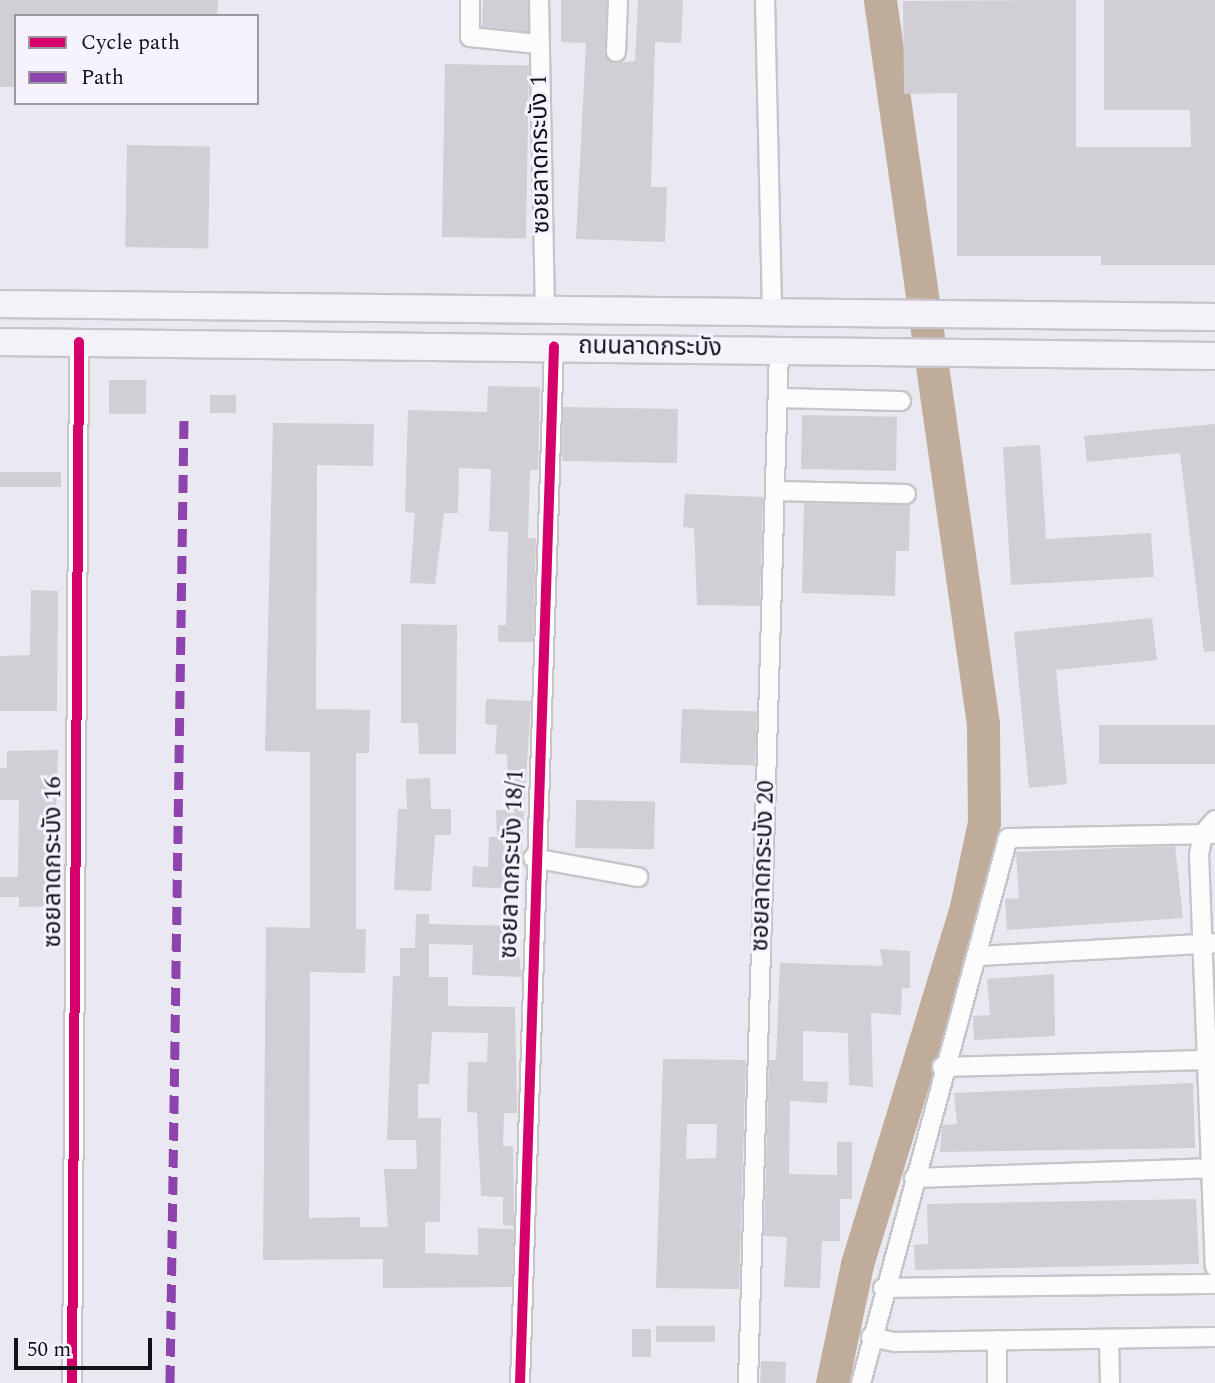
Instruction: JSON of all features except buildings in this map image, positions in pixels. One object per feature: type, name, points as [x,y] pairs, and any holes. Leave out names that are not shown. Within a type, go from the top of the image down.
[{"type":"main road","name":"ถนนลาดกระบัง","points":[[0,304],[1215,317]]},
{"type":"main road","name":"ถนนลาดกระบัง","points":[[0,342],[1020,350],[1215,356]]},
{"type":"street","points":[[470,0],[470,37],[538,44]]},
{"type":"street","name":"ซอยลาดกระบัง 1","points":[[539,0],[545,309]]},
{"type":"street","points":[[616,52],[618,0]]},
{"type":"street","points":[[765,0],[772,312]]},
{"type":"street","name":"ซอยลาดกระบัง 16","points":[[72,1383],[79,342]]},
{"type":"street","name":"ซอยลาดกระบัง 18/1","points":[[520,1383],[533,858],[554,347]]},
{"type":"street","name":"ซอยลาดกระบัง 20","points":[[748,1383],[779,349]]},
{"type":"street","points":[[778,398],[901,401]]},
{"type":"street","points":[[775,491],[906,494]]},
{"type":"street","points":[[1215,820],[1209,834],[1215,1267]]},
{"type":"street","points":[[860,1383],[942,1067],[978,956],[1008,838],[1209,834]]},
{"type":"street","points":[[533,858],[638,877]]},
{"type":"street","points":[[978,956],[1209,943]]},
{"type":"street","points":[[942,1067],[1211,1061]]},
{"type":"street","points":[[914,1178],[1213,1169]]},
{"type":"street","points":[[884,1288],[1215,1284]]},
{"type":"street","points":[[871,1337],[997,1340],[1215,1337]]},
{"type":"street","points":[[1109,1339],[1110,1383]]},
{"type":"street","points":[[997,1340],[997,1383]]},
{"type":"waterway","points":[[832,1383],[857,1264],[966,907],[984,822],[983,724],[880,0]]},
{"type":"marked path","points":[[170,1383],[184,418]]},
{"type":"cycle path","points":[[72,1383],[79,342]]},
{"type":"cycle path","points":[[520,1383],[554,347]]}]
